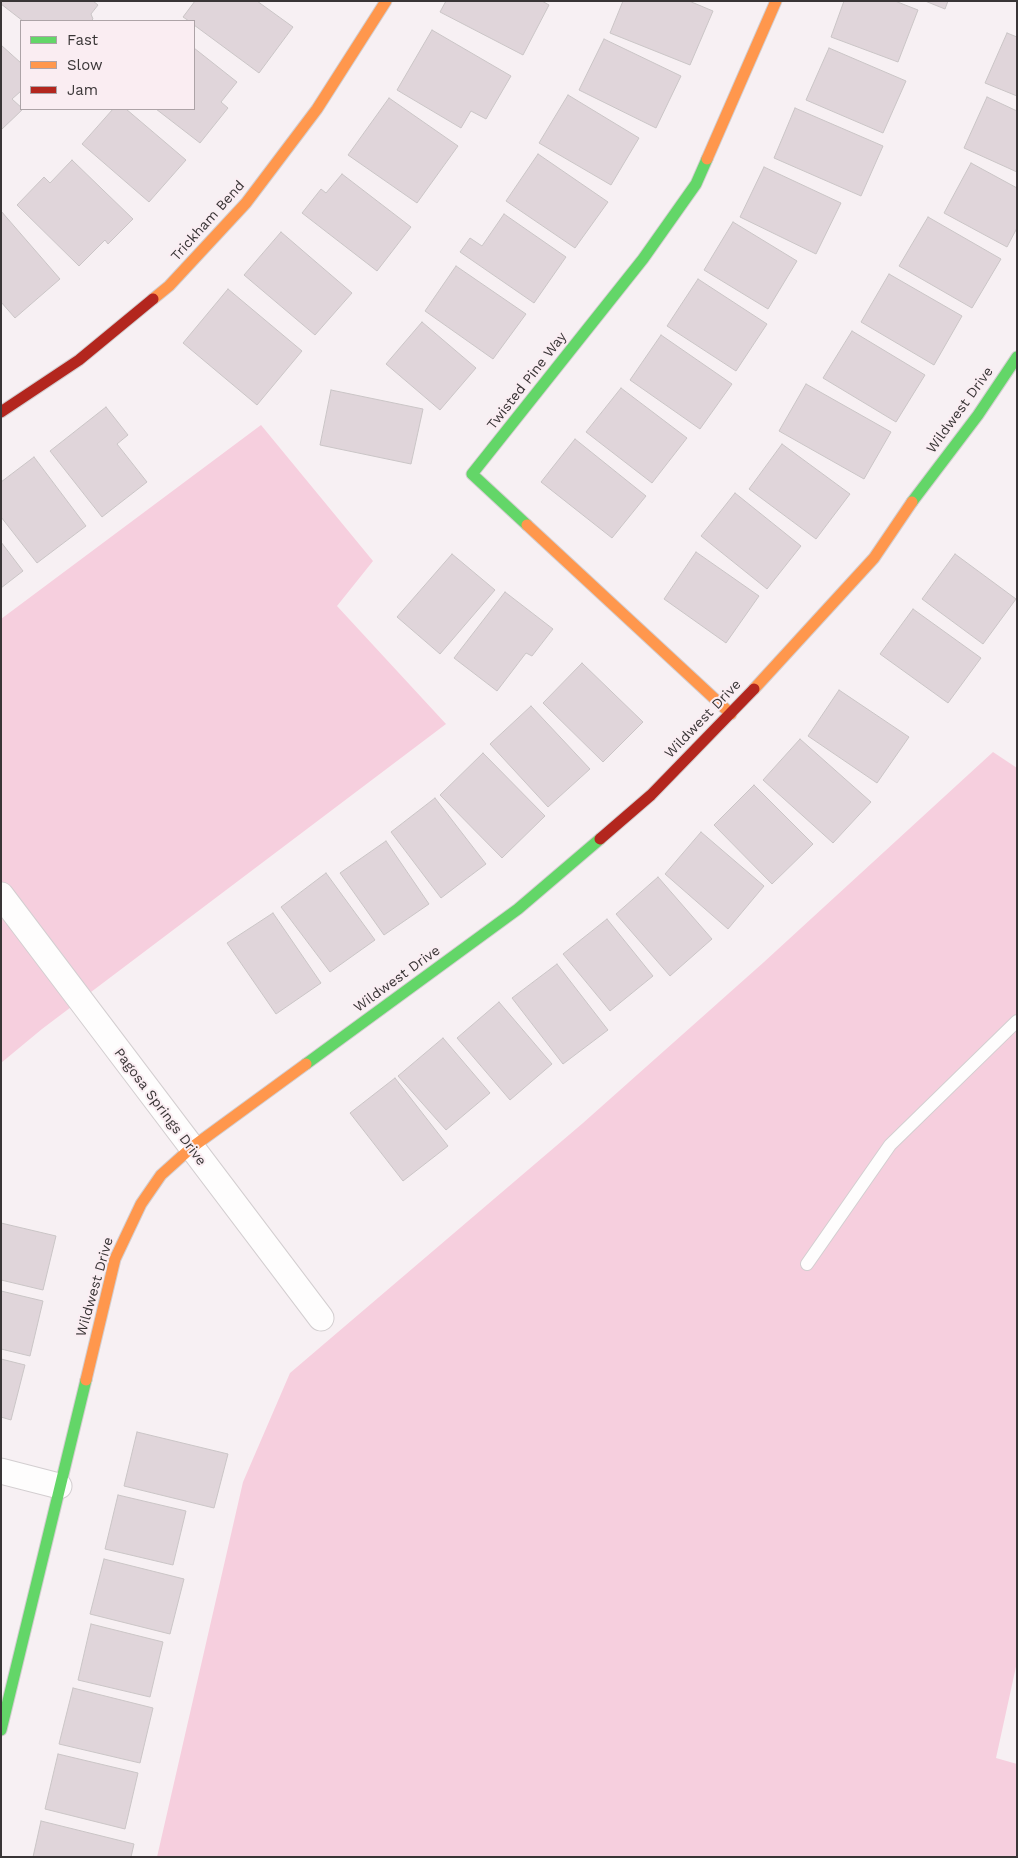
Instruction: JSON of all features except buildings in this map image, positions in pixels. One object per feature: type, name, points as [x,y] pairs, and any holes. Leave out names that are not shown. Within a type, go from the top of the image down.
[{"type":"street","name":"Trickham Bend","points":[[1,412],[79,360],[169,286],[246,203],[317,109],[386,1]]},
{"type":"street","name":"Twisted Pine Way","points":[[731,714],[472,474],[643,259],[696,184],[776,1]]},
{"type":"street","name":"Wildwest Drive","points":[[1,1730],[58,1486],[115,1259],[141,1204],[161,1175],[191,1148],[518,908],[651,795],[731,714],[874,558],[930,476],[978,415],[1017,357]]},
{"type":"street","name":"Pagosa Springs Drive","points":[[1,895],[321,1318]]},
{"type":"street","points":[[1,1471],[58,1486]]},
{"type":"lane","points":[[807,1264],[890,1145],[1017,1020]]},
{"type":"shaded area","points":[[261,425],[373,561],[337,606],[446,724],[42,1029],[1,1063],[1,619]]},
{"type":"shaded area","points":[[993,752],[1017,768],[1017,1662],[996,1758],[1017,1764],[1017,1857],[157,1857],[243,1482],[290,1373],[583,1123],[764,962]]},
{"type":"traffic: fast","points":[[527,525],[472,474],[643,259],[696,184],[707,159]]},
{"type":"traffic: fast","points":[[912,502],[978,415],[1017,357]]},
{"type":"traffic: fast","points":[[306,1064],[518,909],[600,839]]},
{"type":"traffic: fast","points":[[1,1730],[86,1380]]},
{"type":"traffic: slow","points":[[153,299],[169,286],[246,203],[317,109],[386,1]]},
{"type":"traffic: slow","points":[[707,159],[776,1]]},
{"type":"traffic: slow","points":[[754,689],[874,558],[912,502]]},
{"type":"traffic: slow","points":[[527,525],[731,714]]},
{"type":"traffic: slow","points":[[86,1380],[115,1259],[141,1204],[161,1175],[191,1148],[306,1064]]},
{"type":"traffic: jam","points":[[1,412],[79,360],[153,299]]},
{"type":"traffic: jam","points":[[600,839],[651,795],[754,689]]}]
